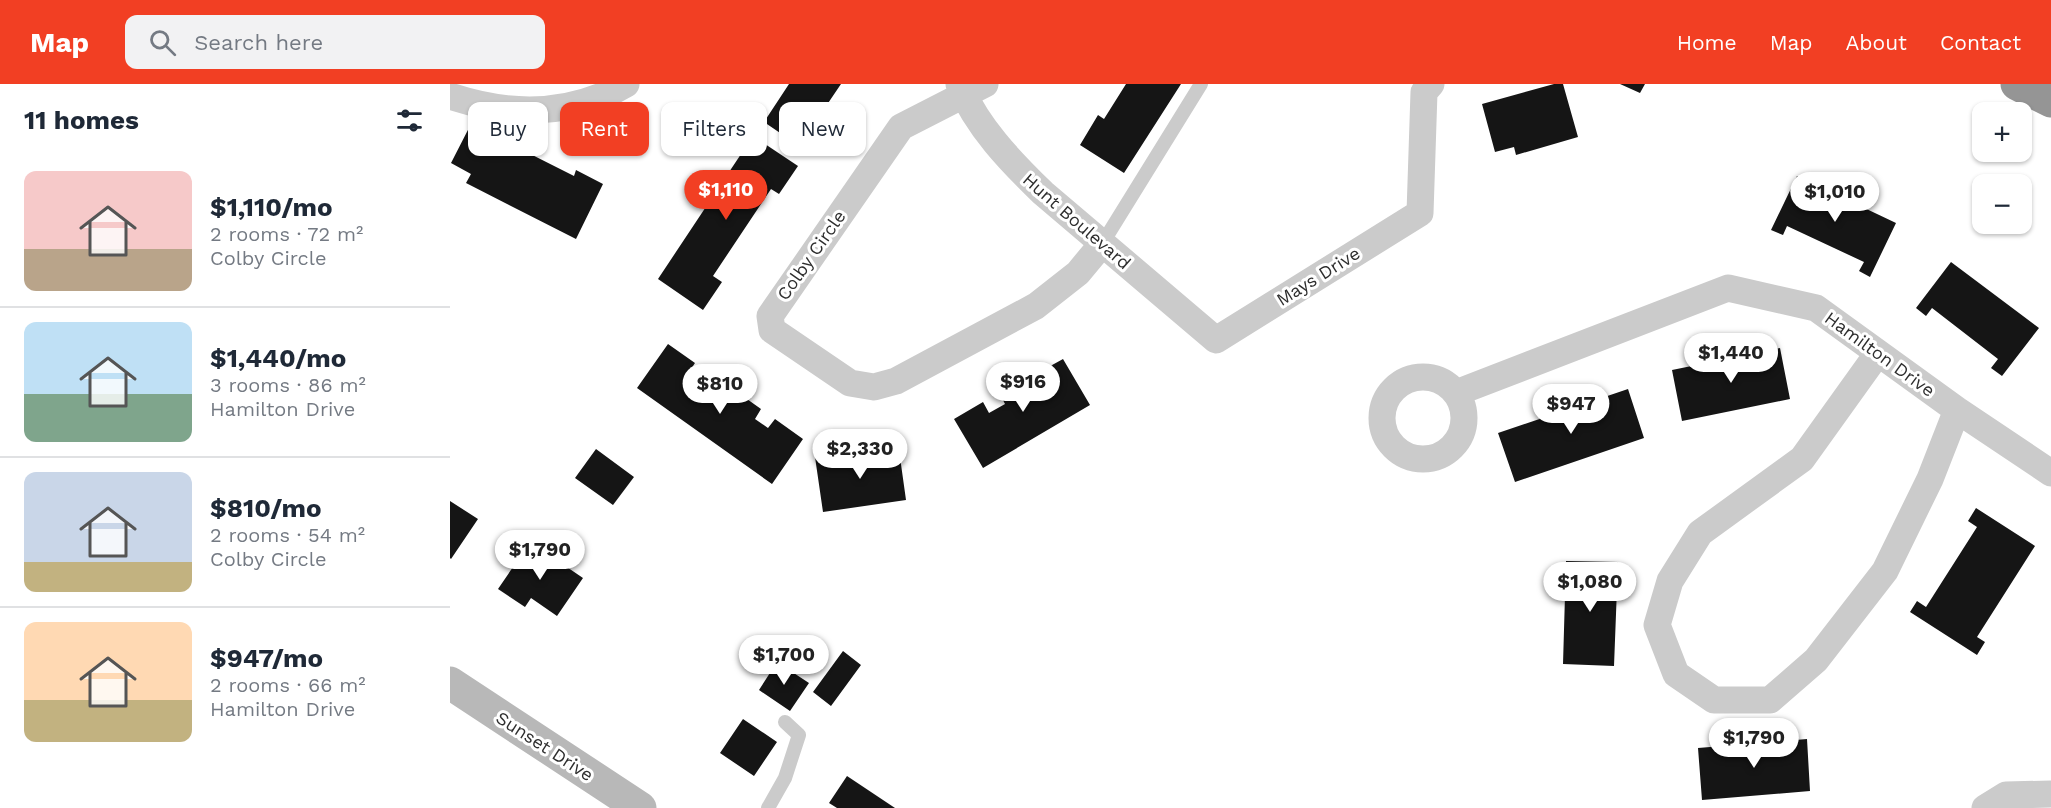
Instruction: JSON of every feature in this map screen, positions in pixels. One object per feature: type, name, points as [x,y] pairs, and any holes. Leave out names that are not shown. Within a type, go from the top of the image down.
[{"type":"highway","points":[[2016,84],[2051,101]]},
{"type":"street","points":[[450,96],[485,107],[551,109],[582,105],[626,84]]},
{"type":"street","name":"Mays Drive","points":[[1216,340],[1420,213],[1424,92],[1431,84]]},
{"type":"street","name":"Hunt Boulevard","points":[[969,88],[991,139],[1021,172],[1216,340]]},
{"type":"street","name":"Colby Circle","points":[[969,88],[901,127],[770,316],[772,330],[850,383],[874,387],[896,381],[1036,306],[1078,273],[1102,244]]},
{"type":"street","name":"Hamilton Drive","points":[[1456,393],[1728,288],[1816,308],[1957,410],[2051,473]]},
{"type":"street","points":[[1878,353],[1802,459],[1700,533],[1670,581],[1657,625],[1676,674],[1714,700],[1770,700],[1815,660],[1885,571],[1930,480],[1957,410]]},
{"type":"street","name":"Sunset Drive","points":[[450,683],[640,808]]},
{"type":"street","points":[[1985,808],[2006,795],[2051,794]]},
{"type":"lane","points":[[1102,244],[1201,84]]},
{"type":"lane","points":[[768,808],[785,778],[799,735],[785,722]]},
{"type":"building","points":[[789,84],[841,84],[829,102],[779,102],[779,132],[767,124],[767,117]]},
{"type":"building","points":[[1126,84],[1181,84],[1124,173],[1080,145],[1098,115],[1104,119]]},
{"type":"building","points":[[1554,84],[1563,84],[1578,137],[1516,155],[1514,147],[1495,152],[1482,104]]},
{"type":"building","points":[[1620,84],[1645,84],[1640,93]]},
{"type":"building","points":[[468,130],[468,156],[534,156],[574,176],[576,170],[603,184],[576,239],[466,183],[471,174],[451,163]]},
{"type":"building","points":[[767,145],[779,153],[779,156],[783,156],[798,166],[779,194],[771,189],[713,276],[722,282],[703,310],[658,279],[740,156],[767,156]]},
{"type":"building","points":[[1797,176],[1896,223],[1870,277],[1859,271],[1864,262],[1787,226],[1783,235],[1771,230]]},
{"type":"building","points":[[1951,262],[2039,328],[2002,376],[1991,368],[1998,359],[1932,308],[1926,316],[1916,308]]},
{"type":"building","points":[[668,344],[695,363],[689,372],[702,382],[709,372],[761,409],[755,419],[768,428],[775,419],[803,439],[772,484],[637,388]]},
{"type":"building","points":[[1780,348],[1790,399],[1682,421],[1672,370]]},
{"type":"building","points":[[1063,359],[1090,405],[983,468],[954,419],[983,402],[989,413],[1005,404],[1000,394]]},
{"type":"building","points":[[1628,389],[1644,438],[1515,482],[1498,433]]},
{"type":"building","points":[[596,449],[634,477],[613,505],[575,478]]},
{"type":"building","points":[[899,450],[906,500],[823,512],[815,457],[847,453],[847,458]]},
{"type":"building","points":[[450,501],[478,519],[451,559],[450,558]]},
{"type":"building","points":[[1976,508],[2035,546],[1977,637],[1985,642],[1977,655],[1910,612],[1917,601],[1926,607],[1977,527],[1968,521]]},
{"type":"building","points":[[530,542],[583,578],[557,616],[531,598],[525,607],[498,589]]},
{"type":"building","points":[[1566,561],[1618,562],[1614,666],[1563,664]]},
{"type":"building","points":[[843,651],[861,665],[831,706],[813,692]]},
{"type":"building","points":[[777,662],[809,683],[790,711],[759,690]]},
{"type":"building","points":[[743,719],[777,742],[754,776],[720,753]]},
{"type":"building","points":[[1807,739],[1810,791],[1702,800],[1698,748]]},
{"type":"building","points":[[847,776],[895,808],[837,808],[829,803]]}]
